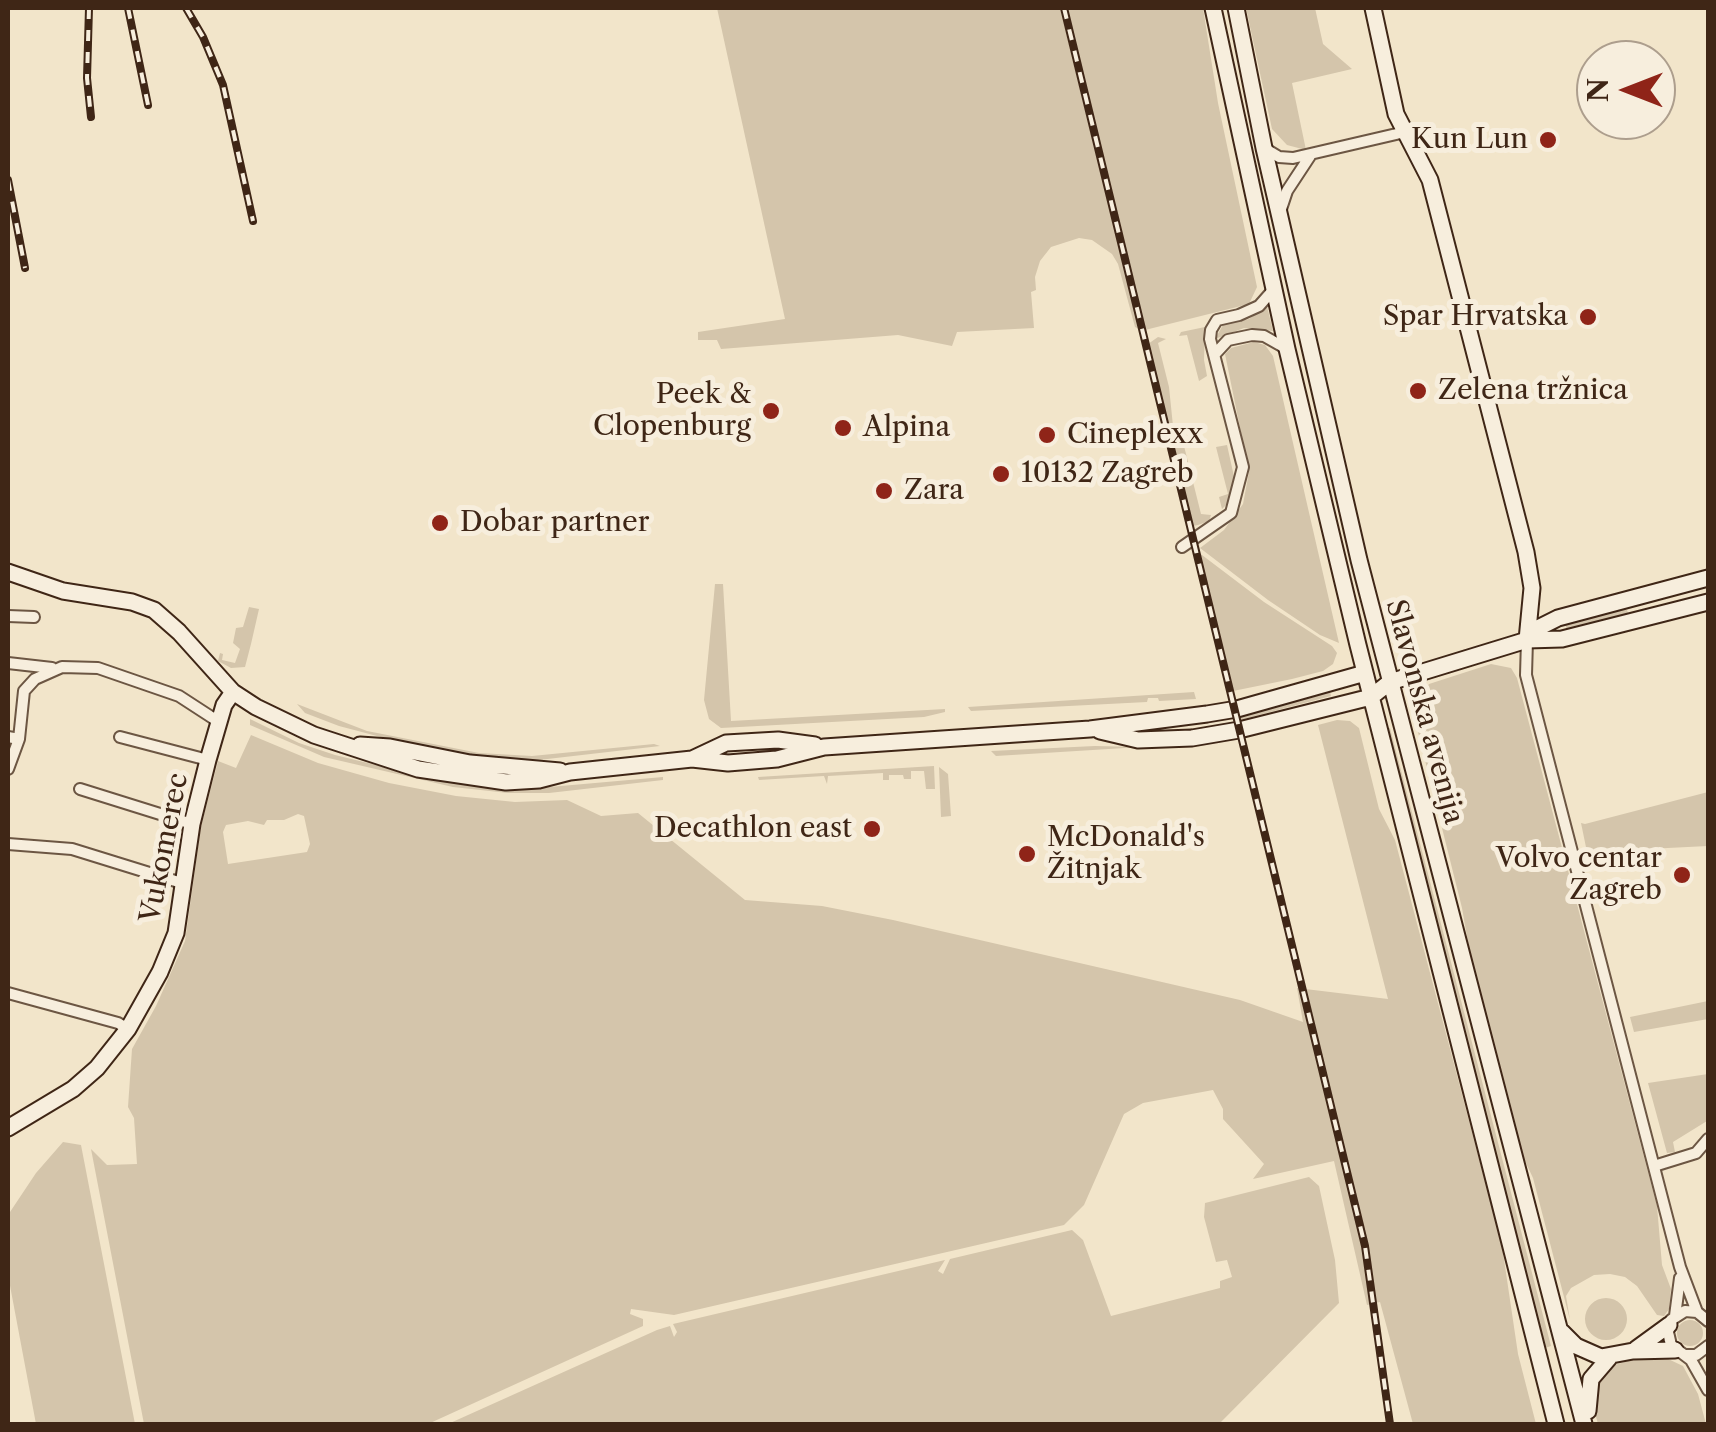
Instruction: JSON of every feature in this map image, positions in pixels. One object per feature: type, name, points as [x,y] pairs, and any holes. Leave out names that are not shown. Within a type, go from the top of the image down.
[{"type":"street","name":"Slavonska avenija","points":[[1214,8],[1287,349],[1370,697],[1556,1424]]},
{"type":"street","name":"Slavonska avenija","points":[[1236,8],[1264,148],[1359,560],[1587,1424]]},
{"type":"street","points":[[1372,8],[1396,114],[1426,171],[1443,231],[1529,563],[1532,600],[1526,675],[1680,1267],[1705,1316]]},
{"type":"street","points":[[1264,148],[1279,157],[1310,156],[1405,132]]},
{"type":"street","points":[[1279,214],[1287,191],[1310,156]]},
{"type":"street","points":[[1182,547],[1232,513],[1244,467],[1210,339],[1211,330],[1217,320],[1250,312],[1274,289]]},
{"type":"street","points":[[1215,354],[1228,340],[1252,335],[1264,336],[1287,349]]},
{"type":"street","points":[[8,572],[63,591],[132,602],[154,610],[233,692],[256,707],[340,744],[418,769],[486,780],[538,780],[570,772],[692,759],[726,743],[778,740],[824,747],[1090,729],[1234,710],[1365,673],[1390,682]]},
{"type":"street","points":[[1527,640],[1545,623],[1558,618],[1708,578]]},
{"type":"street","points":[[1532,600],[1540,612],[1558,618]]},
{"type":"street","points":[[1090,729],[1138,740],[1192,738],[1239,730],[1370,697],[1390,682],[1527,640],[1562,639],[1708,602]]},
{"type":"street","points":[[8,616],[34,617]]},
{"type":"street","points":[[8,663],[98,668],[178,696],[218,722]]},
{"type":"street","points":[[8,770],[24,692],[35,679],[53,668]]},
{"type":"street","name":"Vukomerec","points":[[8,1128],[73,1089],[112,1051],[128,1029],[171,946],[185,884],[192,824],[218,722],[233,692]]},
{"type":"street","points":[[120,737],[208,760]]},
{"type":"street","points":[[80,789],[192,824]]},
{"type":"street","points":[[8,844],[72,849],[185,884]]},
{"type":"street","points":[[8,993],[128,1029]]},
{"type":"street","points":[[1654,1166],[1696,1153],[1708,1139]]},
{"type":"street","points":[[1680,1267],[1679,1304],[1668,1338],[1696,1367],[1708,1390]]},
{"type":"street","points":[[1634,1351],[1685,1311],[1705,1316]]},
{"type":"street","points":[[1560,1328],[1584,1350],[1609,1358]]},
{"type":"street","points":[[1587,1424],[1587,1392],[1597,1368],[1609,1358],[1634,1351],[1696,1355],[1708,1346]]},
{"type":"street","points":[[1708,1346],[1708,1366]]},
{"type":"shaded area","points":[[717,8],[1060,8],[1139,329],[1135,327],[1112,254],[1092,240],[1079,238],[1051,247],[1040,261],[1036,290],[1031,292],[1034,328],[957,332],[952,346],[898,335],[721,349],[717,340],[698,340],[698,332],[785,319]]},
{"type":"shaded area","points":[[1067,8],[1203,8],[1218,103],[1257,287],[1249,304],[1145,330]]},
{"type":"shaded area","points":[[1246,8],[1315,8],[1323,44],[1352,69],[1292,83],[1306,150],[1287,145],[1272,129]]},
{"type":"shaded area","points":[[1267,306],[1273,331],[1244,328],[1215,339],[1223,325],[1249,319]]},
{"type":"shaded area","points":[[1205,327],[1207,376],[1199,381],[1187,335],[1179,336],[1181,332]]},
{"type":"shaded area","points":[[1158,337],[1166,339],[1158,343],[1173,426],[1183,442],[1201,514],[1211,515],[1209,521],[1193,526],[1148,344]]},
{"type":"shaded area","points":[[1254,342],[1265,345],[1273,356],[1339,643],[1268,600],[1200,548],[1224,530],[1243,504],[1249,472],[1225,354],[1231,348]]},
{"type":"shaded area","points":[[1227,445],[1235,481],[1222,509],[1219,497],[1228,494],[1216,447]]},
{"type":"shaded area","points":[[1198,552],[1264,602],[1332,646],[1337,653],[1333,664],[1323,671],[1233,691]]},
{"type":"shaded area","points":[[715,584],[723,584],[731,721],[945,712],[924,717],[721,728],[709,719],[704,700]]},
{"type":"shaded area","points":[[249,607],[259,609],[245,667],[231,668],[218,661],[220,653],[222,660],[235,663],[240,649],[233,643],[236,628],[243,627]]},
{"type":"shaded area","points":[[1617,608],[1627,610],[1629,616],[1567,632],[1565,622]]},
{"type":"shaded area","points":[[1491,664],[1511,668],[1517,678],[1657,1206],[1662,1265],[1671,1289],[1669,1309],[1664,1316],[1657,1315],[1637,1286],[1625,1277],[1610,1274],[1594,1275],[1571,1288],[1566,1296],[1570,1320],[1533,1178],[1516,1142],[1415,720],[1419,700],[1429,684]]},
{"type":"shaded area","points":[[1330,691],[1331,696],[1240,720],[1239,715]]},
{"type":"shaded area","points":[[1194,692],[1196,699],[1148,698],[1147,702],[971,711],[968,707]]},
{"type":"shaded area","points":[[297,704],[367,731],[479,753],[532,756],[660,746],[530,761],[482,758],[339,726],[305,713]]},
{"type":"shaded area","points":[[250,719],[335,755],[486,787],[527,789],[663,780],[549,793],[453,787],[324,757],[250,725]]},
{"type":"shaded area","points":[[1337,720],[1350,721],[1359,728],[1379,809],[1395,840],[1502,1246],[1518,1354],[1536,1424],[1413,1424],[1380,1302],[1367,1305],[1334,1161],[1253,1179],[1264,1164],[1223,1119],[1223,1109],[1213,1090],[1143,1103],[1124,1114],[1084,1205],[1064,1225],[674,1315],[631,1309],[630,1314],[643,1319],[643,1326],[428,1424],[144,1424],[91,1149],[107,1165],[137,1164],[134,1118],[128,1107],[132,1049],[185,941],[201,826],[218,761],[236,768],[251,735],[318,763],[389,783],[515,802],[567,800],[601,816],[638,813],[745,900],[822,906],[893,920],[1240,1000],[1303,1022],[1297,988],[1388,999],[1318,725]],"holes":[[[304,816],[310,844],[307,852],[228,864],[223,832],[226,825],[248,821],[264,825],[267,820]]]},
{"type":"shaded area","points":[[1390,728],[1551,1346],[1545,1348],[1384,729]]},
{"type":"shaded area","points":[[1141,747],[996,756],[991,751]]},
{"type":"shaded area","points":[[934,766],[935,789],[926,789],[924,771],[911,771],[911,779],[889,775],[889,780],[883,780],[883,773],[828,776],[827,784],[824,776],[759,780],[758,777]]},
{"type":"shaded area","points":[[939,767],[948,774],[951,816],[941,817]]},
{"type":"shaded area","points":[[1708,792],[1708,846],[1587,852],[1581,823]]},
{"type":"shaded area","points":[[1708,1001],[1708,1019],[1634,1032],[1630,1017]]},
{"type":"shaded area","points":[[1708,1074],[1707,1121],[1673,1142],[1675,1152],[1667,1153],[1648,1083]]},
{"type":"shaded area","points":[[63,1142],[81,1145],[135,1424],[36,1424],[8,1275],[8,1215]]},
{"type":"shaded area","points":[[1309,1177],[1319,1186],[1335,1260],[1339,1303],[1219,1424],[448,1424],[657,1330],[670,1326],[674,1337],[677,1332],[673,1324],[945,1260],[938,1271],[943,1274],[950,1259],[1072,1230],[1083,1240],[1111,1316],[1220,1288],[1220,1281],[1232,1277],[1227,1260],[1216,1262],[1204,1217],[1205,1203]]},
{"type":"shaded area","points":[[1606,1298],[1621,1304],[1627,1319],[1621,1334],[1606,1340],[1591,1334],[1585,1319],[1591,1304]]},
{"type":"shaded area","points":[[1690,1320],[1699,1324],[1703,1333],[1699,1342],[1690,1346],[1681,1342],[1677,1333],[1681,1324]]},
{"type":"shaded area","points":[[1646,1356],[1647,1360],[1666,1358],[1683,1366],[1698,1394],[1706,1424],[1598,1424],[1591,1398],[1604,1368]]},
{"type":"railway","points":[[89,8],[87,78],[91,117]]},
{"type":"railway","points":[[128,8],[148,105]]},
{"type":"railway","points":[[186,8],[223,85],[253,221]]},
{"type":"railway","points":[[1064,8],[1365,1246],[1390,1424]]},
{"type":"railway","points":[[8,180],[25,268]]},
{"type":"place","name":"Kun Lun","points":[[1548,140]]},
{"type":"place","name":"Spar Hrvatska","points":[[1588,317]]},
{"type":"place","name":"Zelena tržnica","points":[[1418,391]]},
{"type":"place","name":"Peek & Clopenburg","points":[[771,411]]},
{"type":"place","name":"Alpina","points":[[843,428]]},
{"type":"place","name":"Cineplexx","points":[[1047,435]]},
{"type":"place","name":"10132 Zagreb","points":[[1001,474]]},
{"type":"place","name":"Zara","points":[[884,491]]},
{"type":"place","name":"Dobar partner","points":[[440,523]]},
{"type":"place","name":"Decathlon east","points":[[872,829]]},
{"type":"place","name":"McDonald's Žitnjak","points":[[1027,854]]},
{"type":"place","name":"Volvo centar Zagreb","points":[[1682,875]]}]
